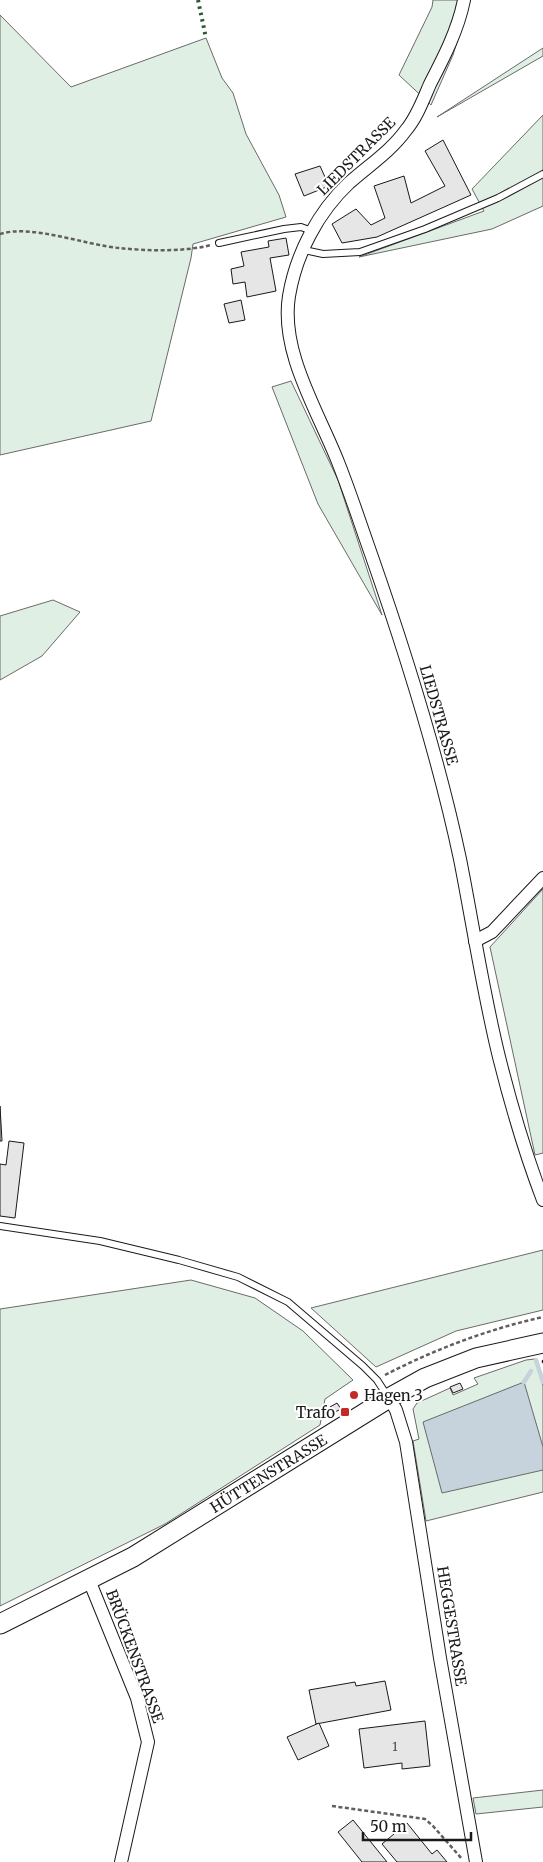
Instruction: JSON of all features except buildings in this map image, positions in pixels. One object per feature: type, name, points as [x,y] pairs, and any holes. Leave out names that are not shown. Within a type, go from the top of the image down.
[{"type":"main road","name":"HÜTTENSTRASSE","points":[[0,1624],[89,1580],[175,1532],[389,1398],[425,1378],[476,1358],[543,1343]]},
{"type":"street","name":"LIEDSTRASSE","points":[[464,0],[450,43],[407,130],[335,198],[312,231],[294,275],[287,312],[289,336],[306,387],[345,480],[391,611],[422,712],[458,850],[499,1057],[523,1143],[543,1200]]},
{"type":"street","points":[[475,941],[492,932],[543,878]]},
{"type":"street","name":"HEGGESTRASSE","points":[[389,1398],[396,1410],[406,1442],[440,1658],[476,1862]]},
{"type":"street","name":"BRÜCKENSTRASSE","points":[[89,1580],[136,1698],[148,1742],[121,1862]]},
{"type":"lane","points":[[304,250],[323,254],[360,252],[434,225],[498,198],[543,174]]},
{"type":"lane","points":[[219,243],[284,229],[300,227],[312,231]]},
{"type":"lane","points":[[0,1226],[100,1241],[179,1260],[238,1277],[288,1302],[377,1380],[389,1398]]},
{"type":"path","points":[[0,234],[7,232],[32,233],[118,248],[192,250],[219,243]]},
{"type":"path","points":[[377,1380],[423,1357],[462,1341],[543,1316]]},
{"type":"path","points":[[332,1806],[425,1819],[465,1862]]},
{"type":"green space","points":[[433,0],[469,0],[453,55],[431,105],[399,75],[432,7]]},
{"type":"green space","points":[[0,15],[71,87],[206,38],[222,78],[233,93],[246,134],[279,195],[286,217],[193,244],[151,421],[0,455]]},
{"type":"green space","points":[[543,48],[543,56],[437,117]]},
{"type":"green space","points":[[543,115],[543,206],[492,229],[359,257],[484,211],[472,189]]},
{"type":"green space","points":[[291,381],[338,480],[382,615],[318,504],[272,387]]},
{"type":"green space","points":[[53,600],[80,612],[42,656],[0,680],[0,616]]},
{"type":"green space","points":[[543,889],[543,1153],[535,1155],[490,947]]},
{"type":"green space","points":[[543,1250],[543,1310],[456,1331],[376,1367],[311,1308]]},
{"type":"green space","points":[[191,1280],[255,1298],[303,1331],[353,1380],[325,1399],[320,1425],[165,1524],[0,1606],[0,1309]]},
{"type":"green space","points":[[535,1359],[543,1386],[543,1492],[426,1521],[413,1441],[419,1439],[413,1409],[417,1403],[450,1388],[453,1395],[478,1384],[474,1378],[526,1360]]},
{"type":"green space","points":[[543,1790],[543,1807],[476,1814],[473,1798]]},
{"type":"shaded area","points":[[524,1382],[543,1447],[543,1470],[442,1493],[423,1422]]},
{"type":"waterway","points":[[536,1360],[543,1382]]},
{"type":"waterway","points":[[524,1382],[531,1371]]},
{"type":"hedge","points":[[198,0],[206,38]]},
{"type":"place","name":"Hagen 3","points":[[354,1395]]},
{"type":"place","name":"Trafo","points":[[345,1412]]}]
